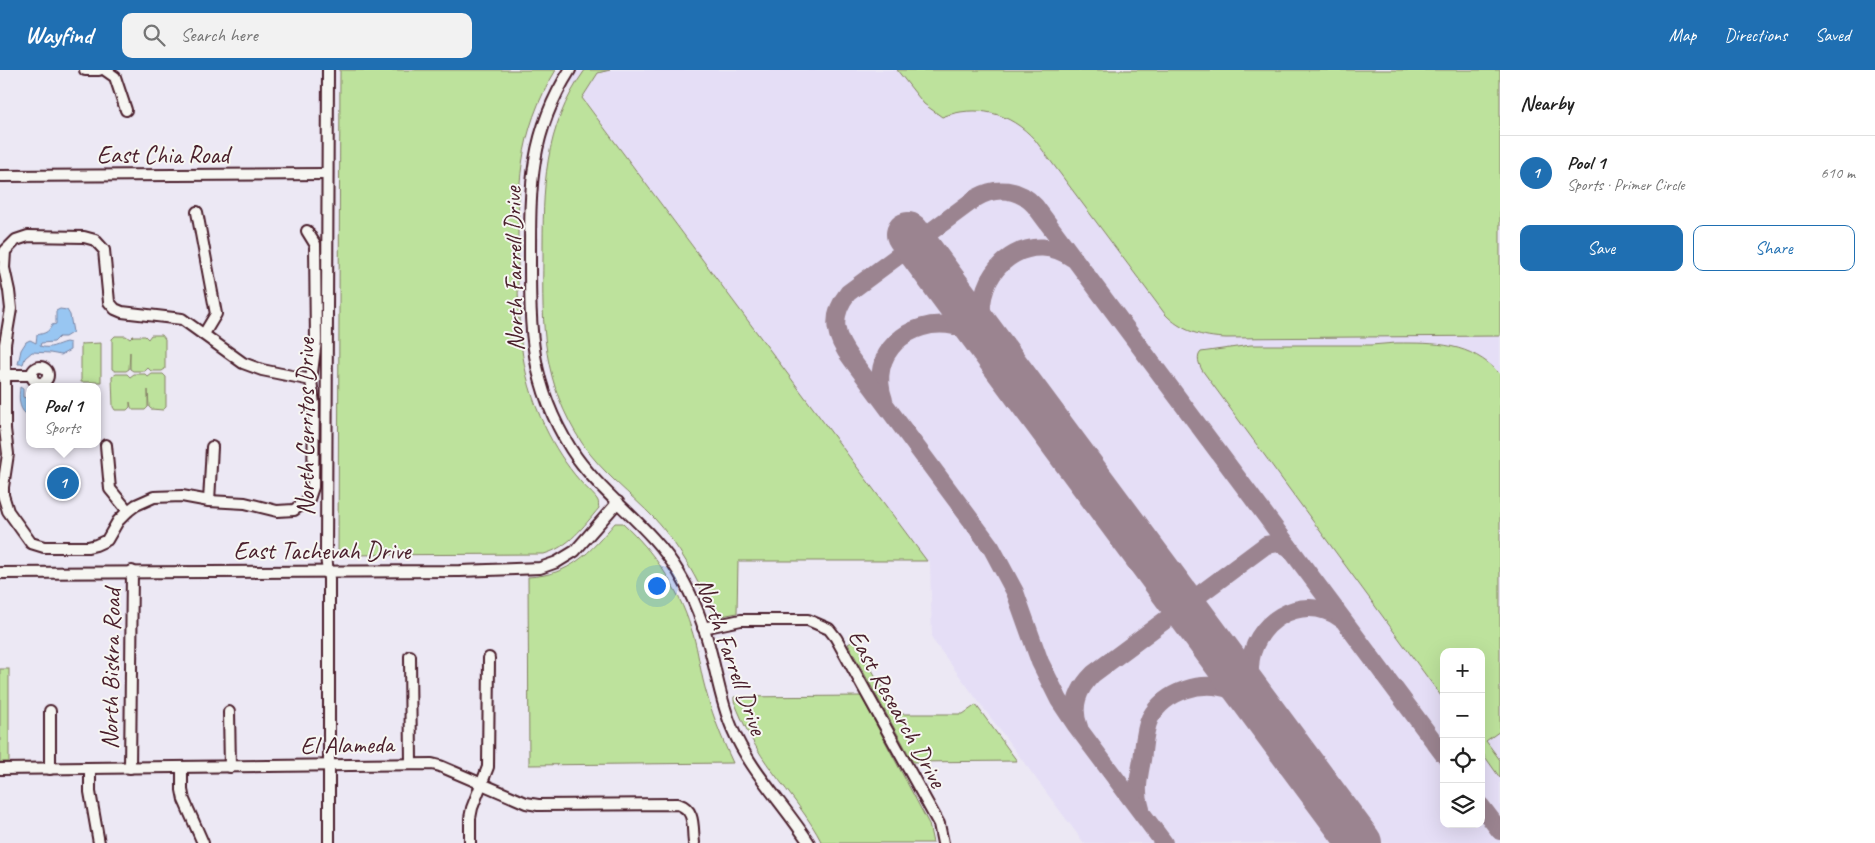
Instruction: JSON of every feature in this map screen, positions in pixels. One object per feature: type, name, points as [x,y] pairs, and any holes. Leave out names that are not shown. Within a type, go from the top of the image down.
[{"type":"street","points":[[86,70],[99,70]]},
{"type":"street","points":[[105,70],[114,77],[126,110]]},
{"type":"street","name":"North Cerritos Drive","points":[[328,70],[326,556],[328,572],[329,843]]},
{"type":"street","name":"North Farrell Drive","points":[[570,70],[544,121],[533,165],[530,195],[530,332],[538,374],[556,424],[571,449],[589,473],[651,534],[672,561],[685,584],[703,628],[719,691],[740,747],[757,773],[785,807],[809,843]]},
{"type":"street","name":"East Chia Road","points":[[0,176],[327,174]]},
{"type":"street","points":[[197,212],[216,314],[204,334]]},
{"type":"street","points":[[307,231],[315,244],[316,341],[310,380],[314,404],[314,460],[313,487],[309,499],[294,510],[277,511],[245,503],[209,501],[182,496],[154,497],[128,511],[118,521],[107,540],[88,547],[44,548],[31,543],[8,511],[3,495],[9,448],[5,429],[2,375],[11,302],[3,260],[5,251],[16,240],[28,236],[40,236],[84,237],[95,240],[104,250],[109,302],[115,309],[122,312],[182,319],[243,363],[262,370],[310,380]]},
{"type":"street","points":[[2,375],[32,375]]},
{"type":"street","points":[[106,445],[110,489],[128,511]]},
{"type":"street","points":[[209,501],[212,447]]},
{"type":"street","points":[[309,499],[326,509]]},
{"type":"street","name":"East Tachevah Drive","points":[[0,573],[469,571],[540,568],[557,562],[575,551],[618,502]]},
{"type":"street","name":"North Biskra Road","points":[[130,768],[132,571]]},
{"type":"street","name":"East Research Drive","points":[[703,628],[741,620],[808,620],[829,629],[836,638],[939,824],[943,843]]},
{"type":"street","points":[[410,656],[411,764]]},
{"type":"street","points":[[470,843],[472,808],[488,767],[489,658]]},
{"type":"street","points":[[50,711],[50,768]]},
{"type":"street","points":[[229,712],[230,767]]},
{"type":"street","name":"El Alameda","points":[[0,769],[411,764],[440,766],[526,803],[538,805],[678,804],[685,806],[692,818],[694,843]]},
{"type":"street","points":[[182,767],[184,800],[204,843]]},
{"type":"street","points":[[90,768],[90,792],[99,843]]},
{"type":"shaded area","points":[[562,70],[1250,70],[1500,168],[1500,843],[1084,843],[932,639],[930,561],[738,561],[739,308]]},
{"type":"green space","points":[[340,70],[556,70],[543,93],[534,116],[522,162],[518,209],[519,325],[529,386],[545,427],[556,448],[570,468],[597,499],[599,508],[575,536],[553,551],[544,554],[338,555]]},
{"type":"green space","points":[[585,70],[610,70],[598,73],[582,98],[927,561],[738,561],[737,613],[717,617],[712,612],[687,563],[664,530],[646,509],[607,473],[582,443],[559,398],[547,354],[543,307],[543,232],[545,183],[553,137],[571,92]]},
{"type":"green space","points":[[897,70],[1500,70],[1500,336],[1226,338],[1209,336],[1185,329],[1165,314],[1035,140],[1025,130],[1004,117],[980,111],[967,111],[942,117],[924,104]]},
{"type":"green space","points":[[151,335],[162,335],[165,339],[165,369],[162,371],[151,371],[148,368],[145,371],[133,371],[130,369],[130,352],[129,369],[126,371],[115,371],[112,369],[112,339],[115,336],[126,336],[130,339],[133,336],[145,336],[148,339]]},
{"type":"green space","points":[[101,343],[101,382],[81,382],[81,344]]},
{"type":"green space","points":[[1425,343],[1452,346],[1489,363],[1500,374],[1500,731],[1486,741],[1500,760],[1500,778],[1485,757],[1485,648],[1440,648],[1440,695],[1202,370],[1198,361],[1201,352],[1251,345]]},
{"type":"green space","points":[[116,374],[127,374],[130,377],[134,374],[145,374],[148,377],[152,374],[163,374],[166,377],[166,407],[163,410],[151,409],[149,407],[148,390],[148,407],[145,410],[133,410],[130,402],[130,407],[127,410],[115,410],[113,407],[112,377]]},
{"type":"green space","points":[[615,523],[623,523],[645,546],[664,571],[679,598],[693,634],[712,712],[733,763],[529,765],[528,577],[556,572],[568,567],[587,553]]},
{"type":"green space","points":[[855,640],[897,714],[963,714],[976,705],[1017,761],[913,762],[848,644]]},
{"type":"green space","points":[[0,669],[9,669],[9,762],[0,762]]},
{"type":"green space","points":[[861,696],[929,824],[933,843],[822,843],[805,815],[761,755],[746,729],[734,701],[734,697]]},
{"type":"water","points":[[60,309],[67,310],[70,315],[73,332],[65,337],[59,337],[54,342],[41,343],[40,346],[50,347],[66,342],[70,343],[70,350],[61,355],[32,352],[25,358],[23,364],[18,364],[21,350],[26,342],[30,340],[36,343],[37,335],[46,332],[52,325],[56,324],[56,311]]},
{"type":"water","points":[[20,387],[23,389],[23,397],[26,398],[26,414],[20,405]]},
{"type":"taxiway","points":[[1164,843],[1059,700],[1040,662],[1015,592],[991,547],[846,352],[838,335],[836,327],[838,310],[848,293],[984,194],[999,191],[1015,192],[1022,195],[1035,206],[1440,750]]},
{"type":"taxiway","points":[[993,348],[984,327],[982,316],[982,304],[986,288],[993,274],[1015,254],[1028,249],[1043,247],[1057,250],[1072,258]]},
{"type":"taxiway","points":[[884,400],[880,383],[881,368],[887,354],[896,342],[908,333],[922,327],[937,325],[954,326],[966,330],[996,353]]},
{"type":"taxiway","points":[[1079,727],[1076,712],[1077,698],[1083,686],[1093,674],[1266,545],[1278,543],[1289,547]]},
{"type":"taxiway","points":[[1261,708],[1251,684],[1250,668],[1253,652],[1259,637],[1269,625],[1281,616],[1295,610],[1310,608],[1325,611],[1340,618]]},
{"type":"taxiway","points":[[1141,809],[1138,797],[1138,784],[1146,728],[1150,718],[1165,701],[1185,690],[1208,686],[1220,687],[1240,694],[1262,712]]},
{"type":"taxiway","points":[[1485,811],[1500,831]]},
{"type":"runway","points":[[908,234],[1360,843]]},
{"type":"place","name":"Pool 1","points":[[63,483]]}]
